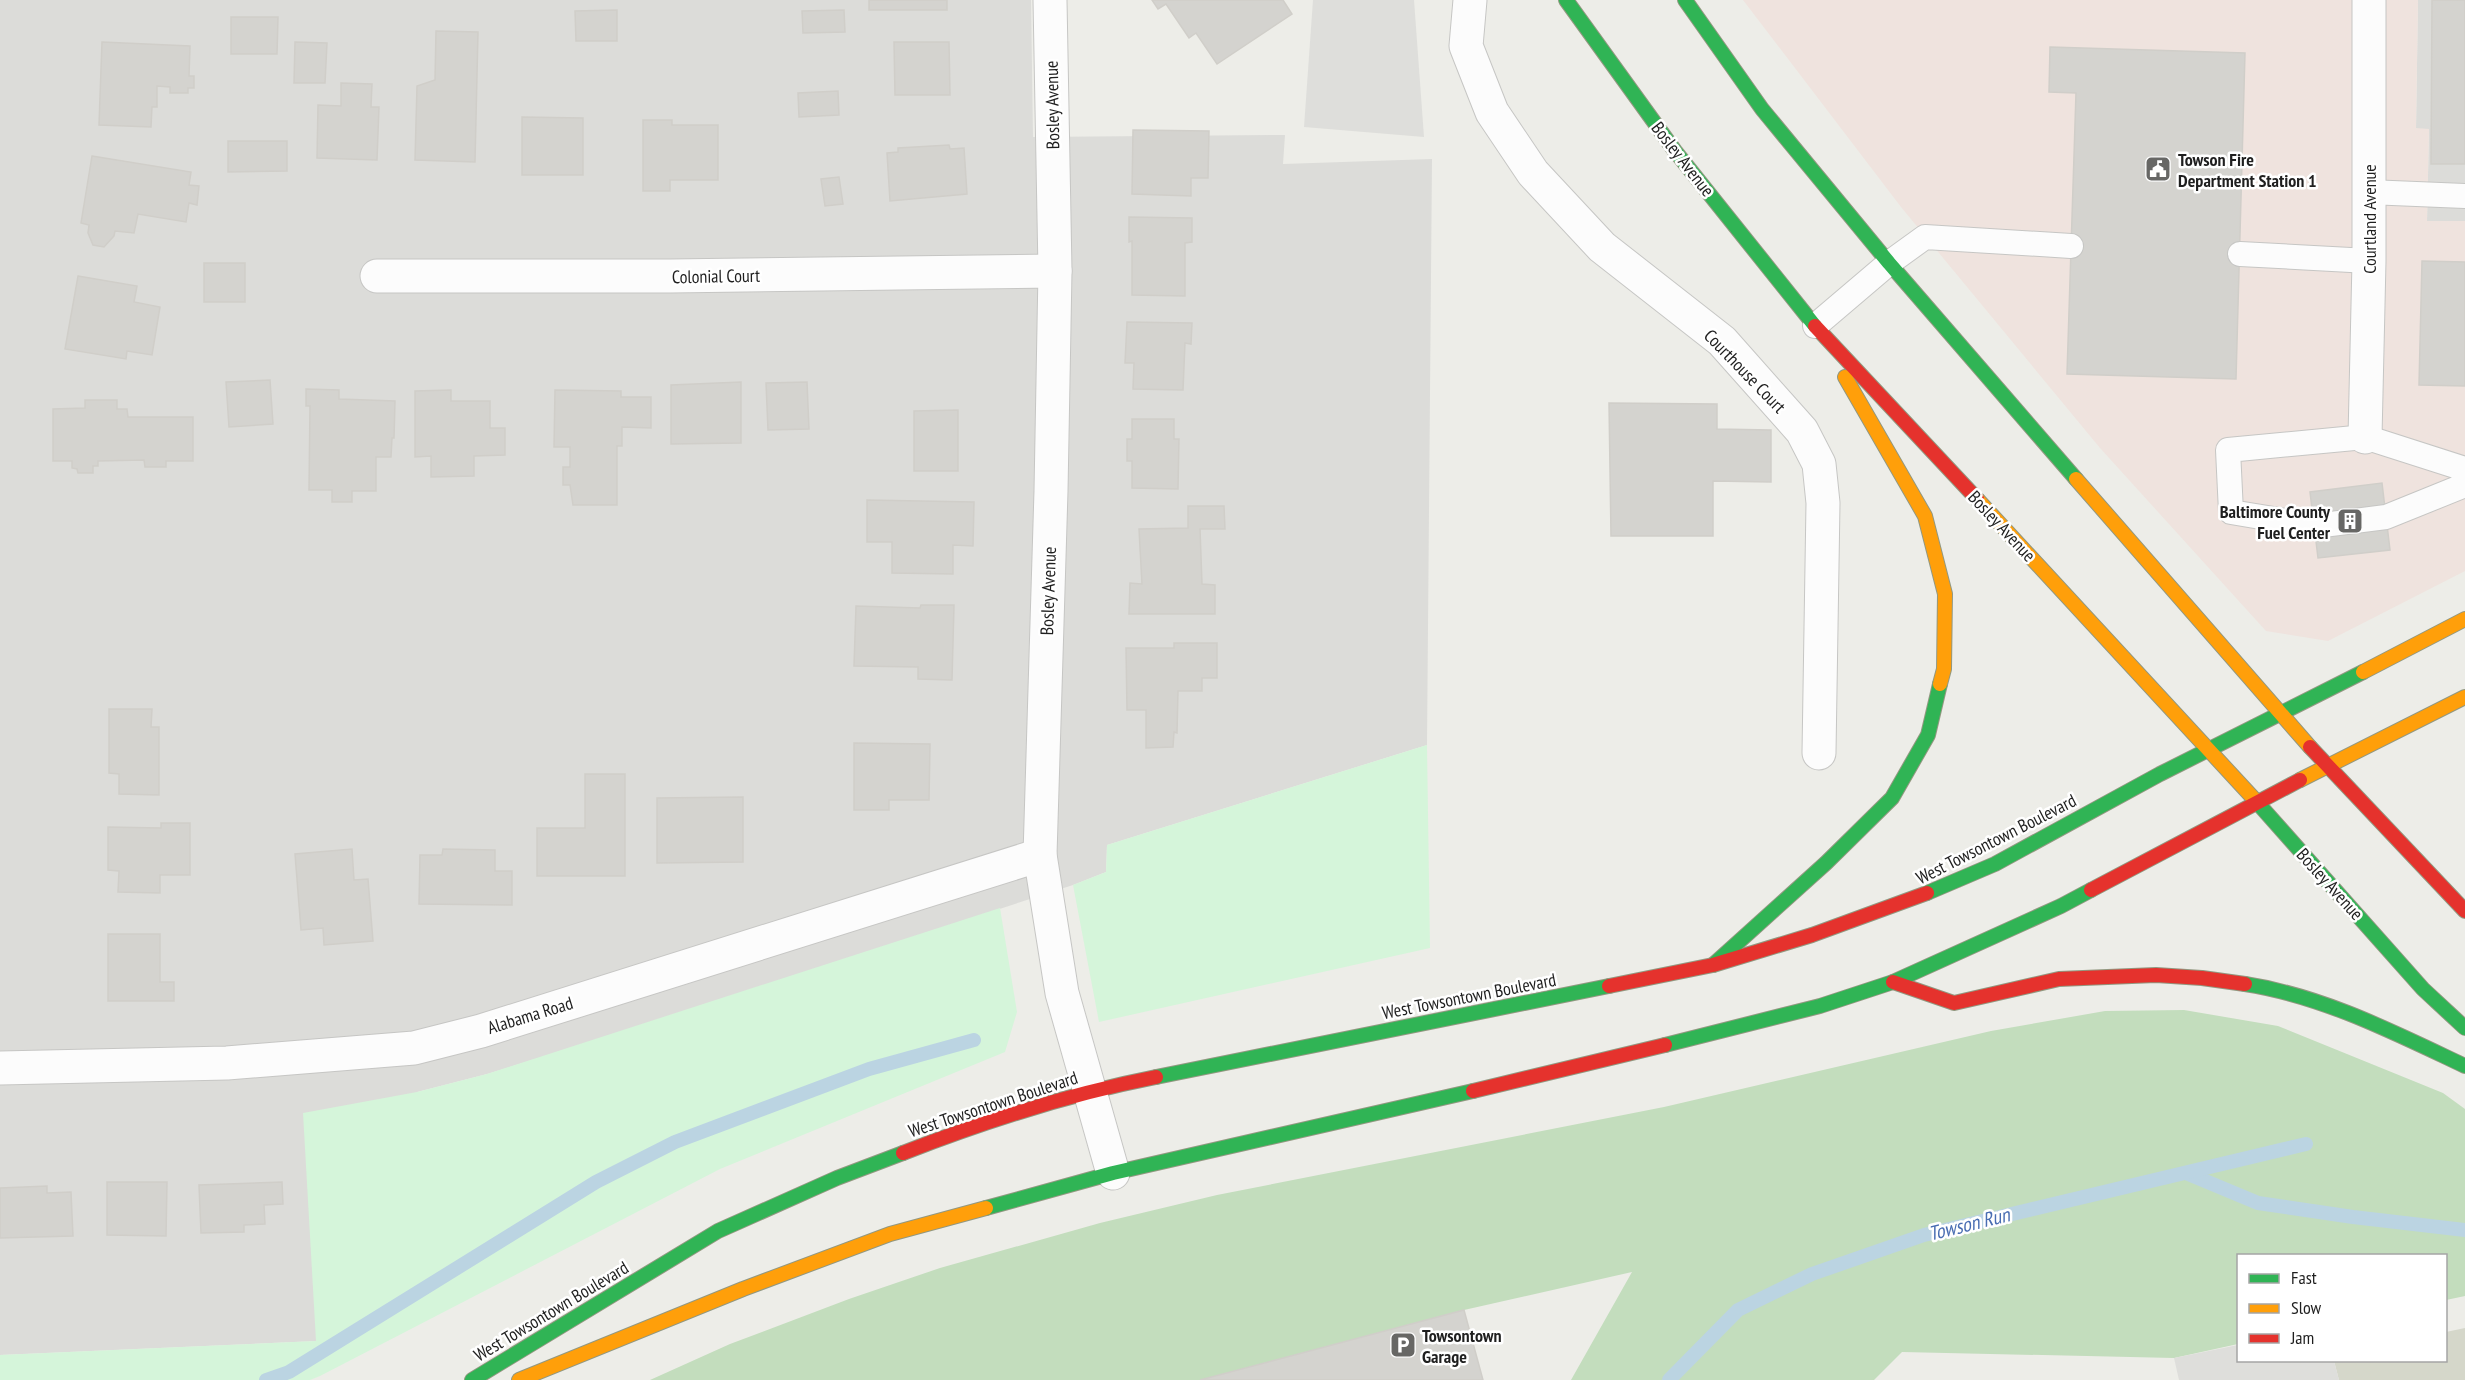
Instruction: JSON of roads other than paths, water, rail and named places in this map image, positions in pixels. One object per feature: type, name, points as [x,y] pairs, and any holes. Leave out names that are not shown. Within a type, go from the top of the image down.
[{"type":"main road","name":"Bosley Avenue","points":[[1566,0],[1675,151],[1815,326],[2211,750],[2423,989],[2465,1028]]},
{"type":"main road","points":[[1685,0],[1762,109],[1889,263],[2280,715],[2465,911]]},
{"type":"main road","points":[[1713,965],[1826,863],[1892,798],[1928,735],[1944,669],[1945,594],[1925,516],[1815,326]]},
{"type":"main road","name":"West Towsontown Boulevard","points":[[472,1380],[718,1231],[837,1178],[948,1135],[1091,1090],[1713,965],[1812,935],[1912,900],[1995,864],[2160,774],[2465,620]]},
{"type":"main road","points":[[519,1380],[744,1289],[890,1234],[1113,1173],[1575,1068],[1820,1006],[1893,982],[2061,906],[2326,766],[2465,697]]},
{"type":"main road","points":[[1893,982],[1954,1003],[2059,979],[2156,975],[2224,981],[2257,986],[2309,999],[2385,1028],[2465,1066]]},
{"type":"street","name":"Bosley Avenue","points":[[1050,0],[1055,271],[1040,855],[1062,993],[1113,1173]]},
{"type":"street","name":"Courthouse Court","points":[[1470,0],[1466,46],[1492,112],[1533,173],[1602,247],[1722,341],[1802,431],[1820,464],[1822,503],[1819,753]]},
{"type":"street","name":"Courtland Avenue","points":[[2366,437],[2369,0]]},
{"type":"street","name":"Colonial Court","points":[[377,276],[670,276],[1055,271]]},
{"type":"street","name":"Alabama Road","points":[[0,1068],[227,1063],[414,1048],[481,1031],[1040,855]]},
{"type":"lane","points":[[2368,192],[2465,196]]},
{"type":"lane","points":[[1815,326],[1889,263],[1925,237],[2071,246]]},
{"type":"lane","points":[[2240,254],[2369,261]]},
{"type":"lane","points":[[2465,469],[2366,437],[2228,450],[2231,512],[2315,526],[2386,517],[2465,485]]},
{"type":"waterway","points":[[266,1380],[289,1372],[596,1182],[675,1142],[869,1069],[974,1040]]},
{"type":"waterway","name":"Towson Run","points":[[1669,1380],[1738,1310],[1812,1274],[1924,1235],[2306,1144]]},
{"type":"waterway","points":[[2186,1173],[2258,1203],[2465,1230]]},
{"type":"place","name":"Towson Fire Department Station 1","points":[[2158,169]]},
{"type":"place","name":"Baltimore County Fuel Center","points":[[2350,521]]},
{"type":"place","name":"Towsontown Garage","points":[[1403,1345]]}]
